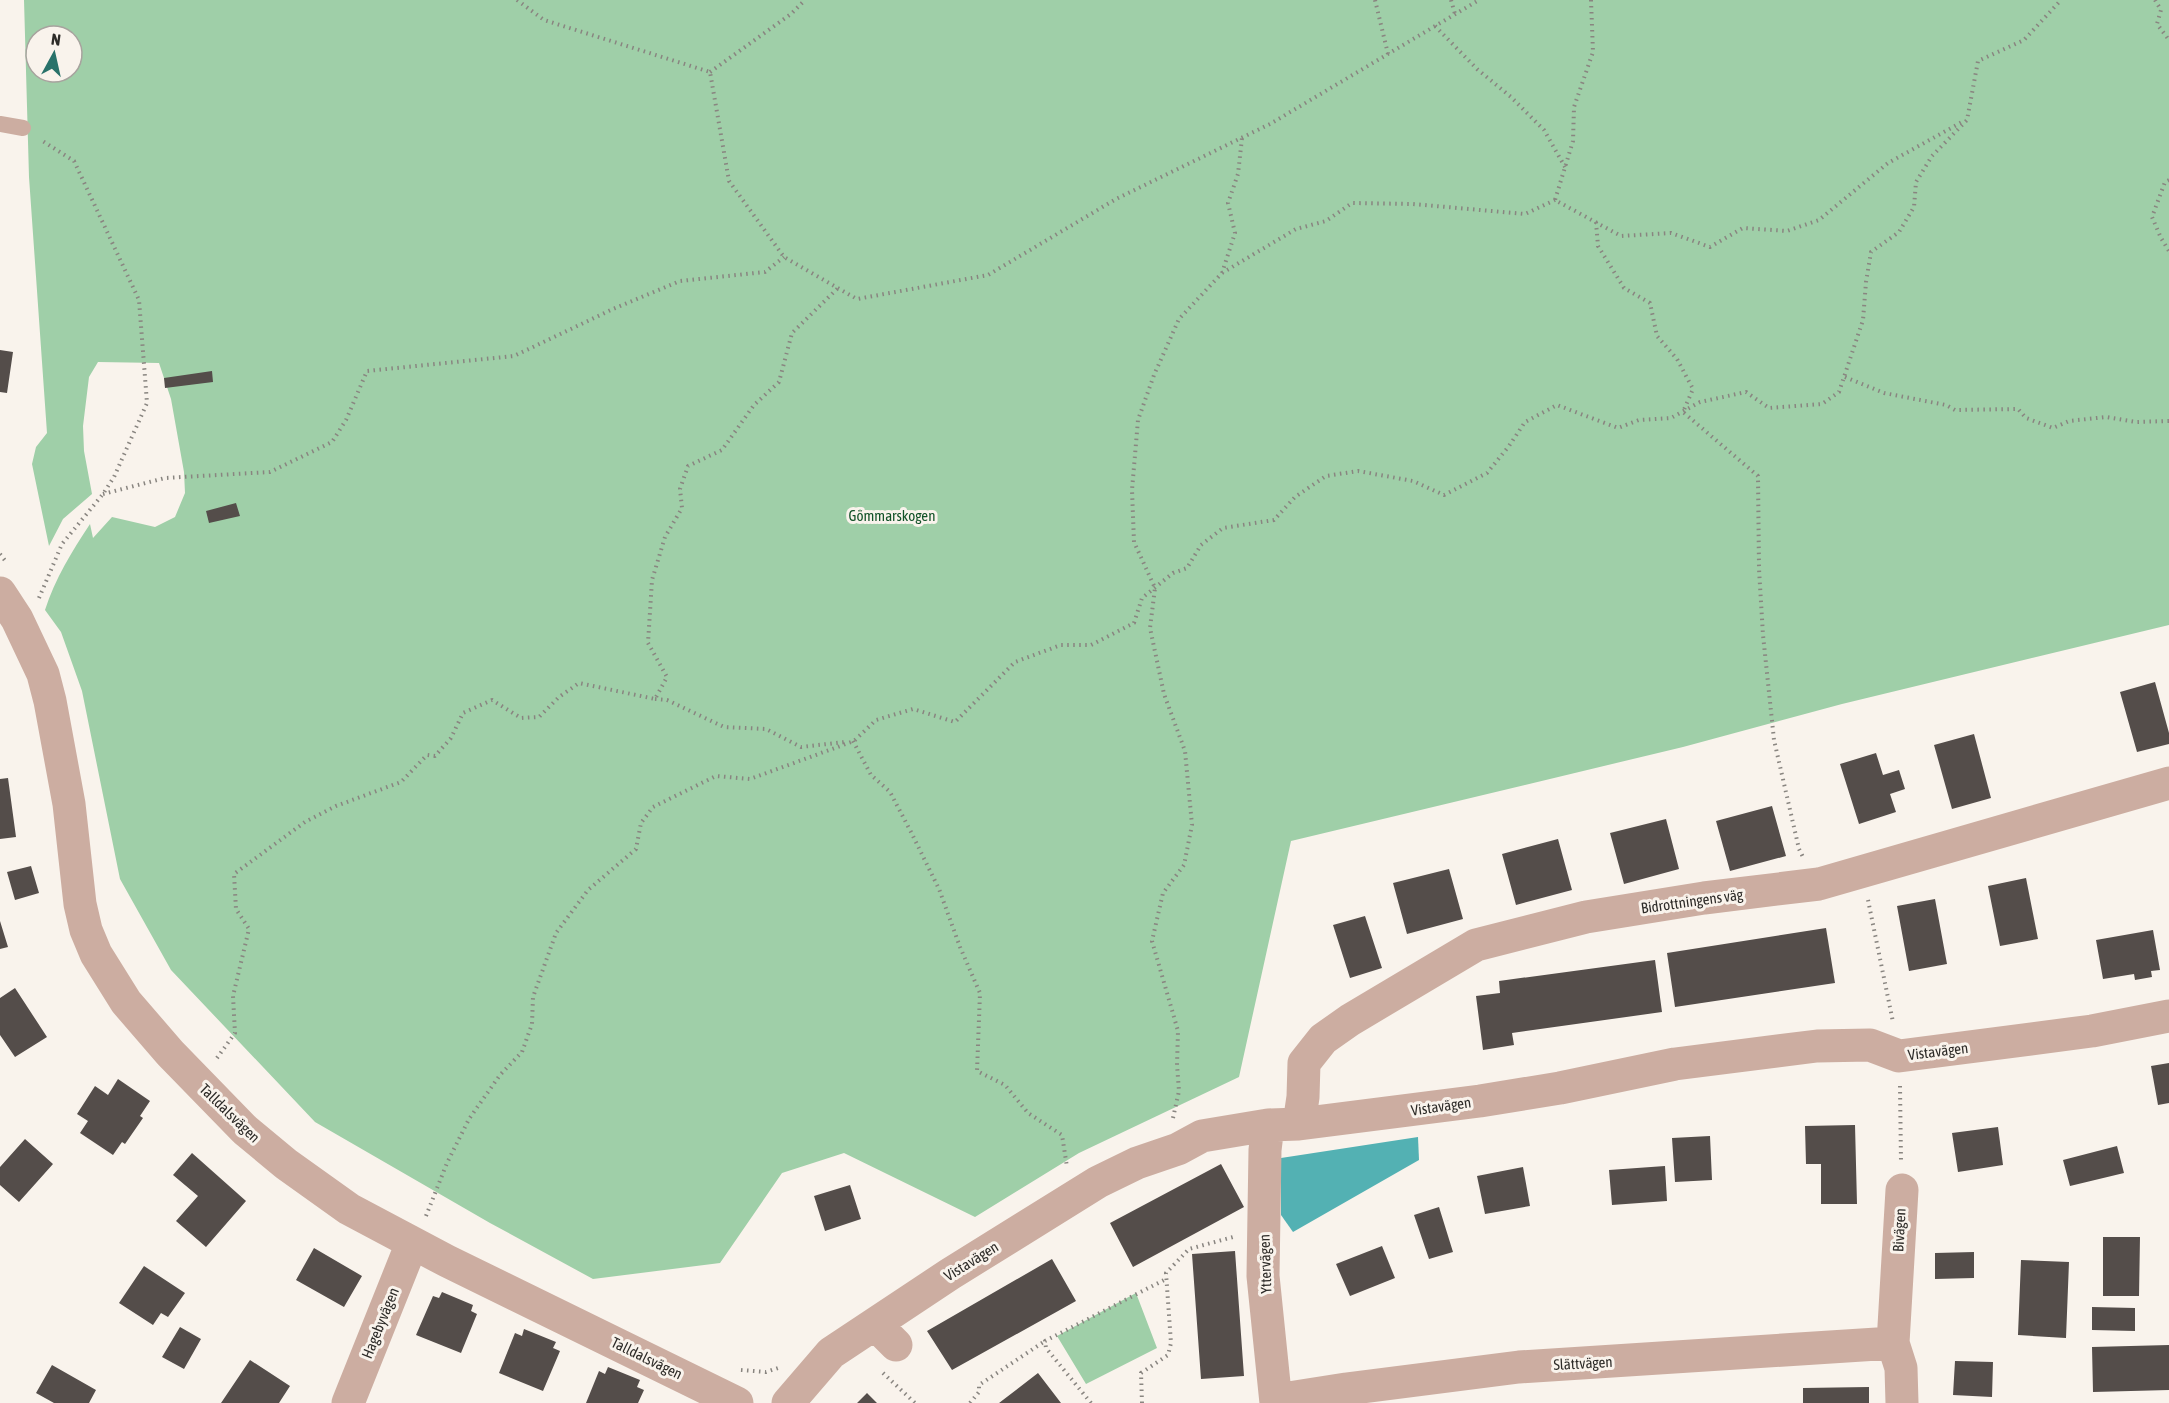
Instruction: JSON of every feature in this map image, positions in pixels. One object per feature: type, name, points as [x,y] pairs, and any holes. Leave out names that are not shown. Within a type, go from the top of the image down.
[{"type":"street","name":"Talldalsvägen","points":[[11,603],[43,674],[57,728],[69,804],[80,904],[86,930],[96,954],[126,1002],[170,1053],[245,1130],[286,1164],[349,1209],[418,1231],[737,1403]]},
{"type":"street","name":"Bidrottningens väg","points":[[1283,1125],[1303,1097],[1304,1063],[1323,1039],[1350,1020],[1476,945],[1586,917],[1704,898],[1818,884],[2169,783]]},
{"type":"street","name":"Vistavägen","points":[[797,1393],[831,1353],[884,1343],[950,1274],[1098,1182],[1137,1163],[1166,1154],[1202,1136],[1480,1101],[1560,1088],[1675,1064],[1817,1046],[1870,1045],[1899,1056],[2092,1031],[2169,1016]]},
{"type":"street","name":"Yttervägen","points":[[1276,1401],[1263,1276],[1265,1149],[1283,1125]]},
{"type":"street","name":"Bivägen","points":[[1902,1190],[1893,1343],[1901,1368],[1902,1403]]},
{"type":"street","name":"Hagebyvägen","points":[[348,1403],[418,1231]]},
{"type":"street","name":"Slättvägen","points":[[1276,1401],[1346,1389],[1518,1367],[1893,1343]]},
{"type":"lane","points":[[0,124],[23,128]]},
{"type":"path","points":[[517,0],[544,20],[710,72]]},
{"type":"path","points":[[710,72],[791,14],[806,0]]},
{"type":"path","points":[[1375,0],[1388,54]]},
{"type":"path","points":[[1451,0],[1455,14]]},
{"type":"path","points":[[710,72],[729,181],[784,257],[857,299],[988,275],[1116,199],[1270,124],[1479,0]]},
{"type":"path","points":[[1166,1154],[1179,1090],[1178,1031],[1152,941],[1163,893],[1184,865],[1192,825],[1185,751],[1164,694],[1150,628],[1155,588],[1134,542],[1132,490],[1138,420],[1154,375],[1179,319],[1222,273],[1296,229],[1326,221],[1352,203],[1413,204],[1525,214],[1555,200],[1573,141],[1574,107],[1593,52],[1591,0]]},
{"type":"path","points":[[418,1231],[469,1119],[500,1075],[522,1052],[532,1024],[533,997],[556,933],[588,890],[636,849],[641,823],[653,807],[716,776],[750,779],[854,741],[876,720],[913,709],[955,722],[1015,662],[1061,645],[1090,645],[1134,623],[1142,598],[1173,573],[1187,568],[1201,545],[1223,528],[1274,520],[1295,497],[1326,476],[1358,471],[1413,482],[1444,495],[1487,473],[1525,422],[1557,405],[1618,428],[1639,420],[1671,418],[1700,402],[1746,392],[1769,408],[1822,404],[1839,392],[1845,376],[1863,320],[1871,252],[1899,232],[1914,207],[1916,182],[1932,156],[1967,120],[1978,61],[2024,40],[2061,0]]},
{"type":"path","points":[[2155,0],[2161,10],[2157,24],[2169,40]]},
{"type":"path","points":[[1435,26],[1477,69],[1511,97],[1544,130],[1565,167]]},
{"type":"path","points":[[1555,200],[1621,236],[1671,233],[1710,247],[1743,228],[1786,231],[1819,220],[1888,163],[1967,120]]},
{"type":"path","points":[[11,603],[43,588],[62,544],[114,477],[147,403],[139,300],[74,161],[23,128]]},
{"type":"path","points":[[1222,273],[1235,233],[1228,203],[1238,174],[1242,137]]},
{"type":"path","points":[[2169,180],[2165,182],[2152,217],[2169,251]]},
{"type":"path","points":[[1596,222],[1598,246],[1624,288],[1650,303],[1657,336],[1677,359],[1693,389],[1683,412]]},
{"type":"path","points":[[103,494],[165,478],[270,472],[332,442],[346,420],[367,371],[514,356],[680,281],[765,272],[784,257]]},
{"type":"path","points":[[656,699],[667,677],[648,643],[652,580],[665,537],[682,508],[680,489],[688,466],[722,450],[754,405],[778,382],[792,333],[838,288]]},
{"type":"path","points":[[1845,376],[1884,393],[1946,405],[1955,410],[2018,409],[2026,418],[2053,428],[2069,421],[2106,417],[2136,422],[2169,422]]},
{"type":"path","points":[[1683,412],[1758,476],[1759,569],[1774,740],[1799,849],[1818,884]]},
{"type":"path","points":[[209,1064],[219,1057],[235,1033],[233,996],[249,928],[236,909],[234,874],[305,822],[336,806],[401,782],[427,755],[435,756],[451,738],[463,713],[492,700],[521,718],[539,717],[559,697],[579,683],[667,700],[724,727],[766,729],[801,747],[854,741]]},
{"type":"path","points":[[854,741],[871,775],[890,792],[930,870],[980,993],[977,1071],[1005,1085],[1028,1113],[1062,1135],[1073,1197]]},
{"type":"path","name":"Bivägen","points":[[1862,870],[1899,1056],[1902,1190]]},
{"type":"path","points":[[1142,1403],[1141,1373],[1168,1355],[1172,1343],[1166,1273],[1189,1249],[1242,1235]]},
{"type":"path","points":[[970,1403],[979,1392],[979,1385],[1045,1341],[1166,1279]]},
{"type":"path","points":[[1045,1341],[1046,1348],[1091,1403]]},
{"type":"path","points":[[884,1343],[915,1403]]},
{"type":"path","points":[[737,1370],[766,1372],[787,1365],[797,1393]]},
{"type":"green space","name":"Gömmarskogen","points":[[24,0],[2169,0],[2169,625],[1842,704],[1683,747],[1291,841],[1239,1077],[1079,1153],[975,1217],[844,1153],[782,1173],[720,1263],[593,1279],[490,1223],[315,1122],[171,970],[120,879],[82,691],[61,632],[45,610],[64,566],[90,524],[93,538],[112,517],[155,527],[175,517],[185,493],[184,472],[171,399],[159,363],[98,362],[89,377],[83,426],[84,451],[92,494],[63,519],[49,546],[32,464],[36,447],[47,433],[29,177],[26,84],[84,84],[84,24],[25,24]]},
{"type":"green space","points":[[1136,1293],[1157,1348],[1086,1384],[1057,1336]]},
{"type":"water","points":[[1418,1137],[1419,1160],[1293,1232],[1281,1215],[1281,1158]]},
{"type":"building","points":[[0,350],[13,352],[7,393],[0,392]]},
{"type":"building","points":[[212,371],[213,382],[165,388],[164,378]]},
{"type":"building","points":[[236,503],[240,516],[209,523],[206,511]]},
{"type":"building","points":[[2155,682],[2169,733],[2169,744],[2137,752],[2120,692]]},
{"type":"building","points":[[1974,734],[1991,798],[1952,809],[1934,745]]},
{"type":"building","points":[[1876,753],[1883,775],[1899,770],[1905,789],[1890,794],[1896,812],[1859,824],[1840,764]]},
{"type":"building","points":[[8,778],[16,837],[0,839],[0,779]]},
{"type":"building","points":[[1772,806],[1786,856],[1730,871],[1716,821]]},
{"type":"building","points":[[1666,819],[1679,869],[1624,884],[1610,833]]},
{"type":"building","points":[[1558,839],[1572,890],[1516,905],[1502,854]]},
{"type":"building","points":[[31,866],[39,893],[15,900],[7,872]]},
{"type":"building","points":[[1449,869],[1463,919],[1407,934],[1393,883]]},
{"type":"building","points":[[2026,878],[2038,939],[2000,946],[1988,886]]},
{"type":"building","points":[[1935,899],[1947,964],[1909,971],[1897,906]]},
{"type":"building","points":[[1365,916],[1382,968],[1350,978],[1333,925]]},
{"type":"building","points":[[0,921],[8,947],[0,949]]},
{"type":"building","points":[[1826,928],[1835,983],[1675,1007],[1667,953]]},
{"type":"building","points":[[2153,930],[2160,970],[2151,971],[2152,977],[2135,980],[2134,974],[2103,979],[2096,940]]},
{"type":"building","points":[[1655,960],[1662,1012],[1512,1033],[1514,1045],[1483,1050],[1476,996],[1500,993],[1499,981]]},
{"type":"building","points":[[15,988],[47,1037],[15,1057],[0,1035],[0,998]]},
{"type":"building","points":[[2169,1063],[2169,1103],[2158,1105],[2151,1066]]},
{"type":"building","points":[[118,1079],[150,1101],[140,1116],[143,1118],[125,1144],[122,1142],[113,1155],[80,1133],[88,1121],[77,1114],[95,1086],[108,1095]]},
{"type":"building","points":[[1855,1125],[1857,1204],[1821,1204],[1821,1164],[1806,1164],[1805,1126]]},
{"type":"building","points":[[1998,1127],[2003,1165],[1958,1172],[1952,1133]]},
{"type":"building","points":[[1710,1136],[1712,1180],[1675,1182],[1672,1138]]},
{"type":"building","points":[[25,1139],[53,1164],[19,1202],[0,1185],[0,1167]]},
{"type":"building","points":[[2117,1146],[2124,1173],[2070,1186],[2063,1160]]},
{"type":"building","points":[[192,1153],[246,1201],[206,1247],[176,1221],[198,1196],[173,1175]]},
{"type":"building","points":[[1221,1164],[1244,1207],[1133,1267],[1110,1223]]},
{"type":"building","points":[[1665,1166],[1667,1201],[1612,1205],[1609,1170]]},
{"type":"building","points":[[1523,1167],[1530,1206],[1485,1214],[1477,1176]]},
{"type":"building","points":[[850,1185],[861,1219],[825,1231],[814,1196]]},
{"type":"building","points":[[1439,1207],[1453,1252],[1429,1259],[1414,1215]]},
{"type":"building","points":[[2103,1237],[2140,1237],[2139,1296],[2103,1296]]},
{"type":"building","points":[[1382,1246],[1395,1278],[1350,1296],[1336,1264]]},
{"type":"building","points":[[314,1248],[362,1276],[344,1307],[296,1280]]},
{"type":"building","points":[[1235,1251],[1244,1376],[1201,1379],[1192,1254]]},
{"type":"building","points":[[1974,1252],[1974,1278],[1935,1279],[1935,1253]]},
{"type":"building","points":[[1052,1259],[1076,1301],[952,1370],[927,1331]]},
{"type":"building","points":[[2021,1260],[2069,1262],[2066,1338],[2018,1335]]},
{"type":"building","points":[[144,1266],[185,1293],[168,1317],[161,1313],[153,1325],[119,1303]]},
{"type":"building","points":[[442,1292],[473,1305],[471,1311],[477,1314],[461,1353],[416,1335],[433,1296],[439,1298]]},
{"type":"building","points":[[2092,1307],[2135,1308],[2135,1331],[2092,1330]]},
{"type":"building","points":[[180,1327],[201,1339],[184,1369],[162,1357]]},
{"type":"building","points":[[524,1329],[556,1342],[553,1348],[560,1351],[543,1391],[499,1373],[515,1333],[522,1336]]},
{"type":"building","points":[[2169,1345],[2169,1390],[2093,1392],[2092,1347]]},
{"type":"building","points":[[250,1360],[290,1386],[279,1403],[221,1403]]},
{"type":"building","points":[[1955,1361],[1993,1362],[1992,1397],[1953,1395]]},
{"type":"building","points":[[52,1365],[96,1390],[89,1403],[54,1403],[36,1393]]},
{"type":"building","points":[[608,1367],[640,1380],[637,1387],[644,1390],[638,1403],[586,1403],[599,1371],[605,1374]]},
{"type":"building","points":[[1038,1373],[1061,1403],[999,1403]]},
{"type":"building","points":[[1869,1387],[1869,1403],[1803,1403],[1803,1388]]},
{"type":"building","points":[[867,1393],[877,1403],[857,1403]]}]
